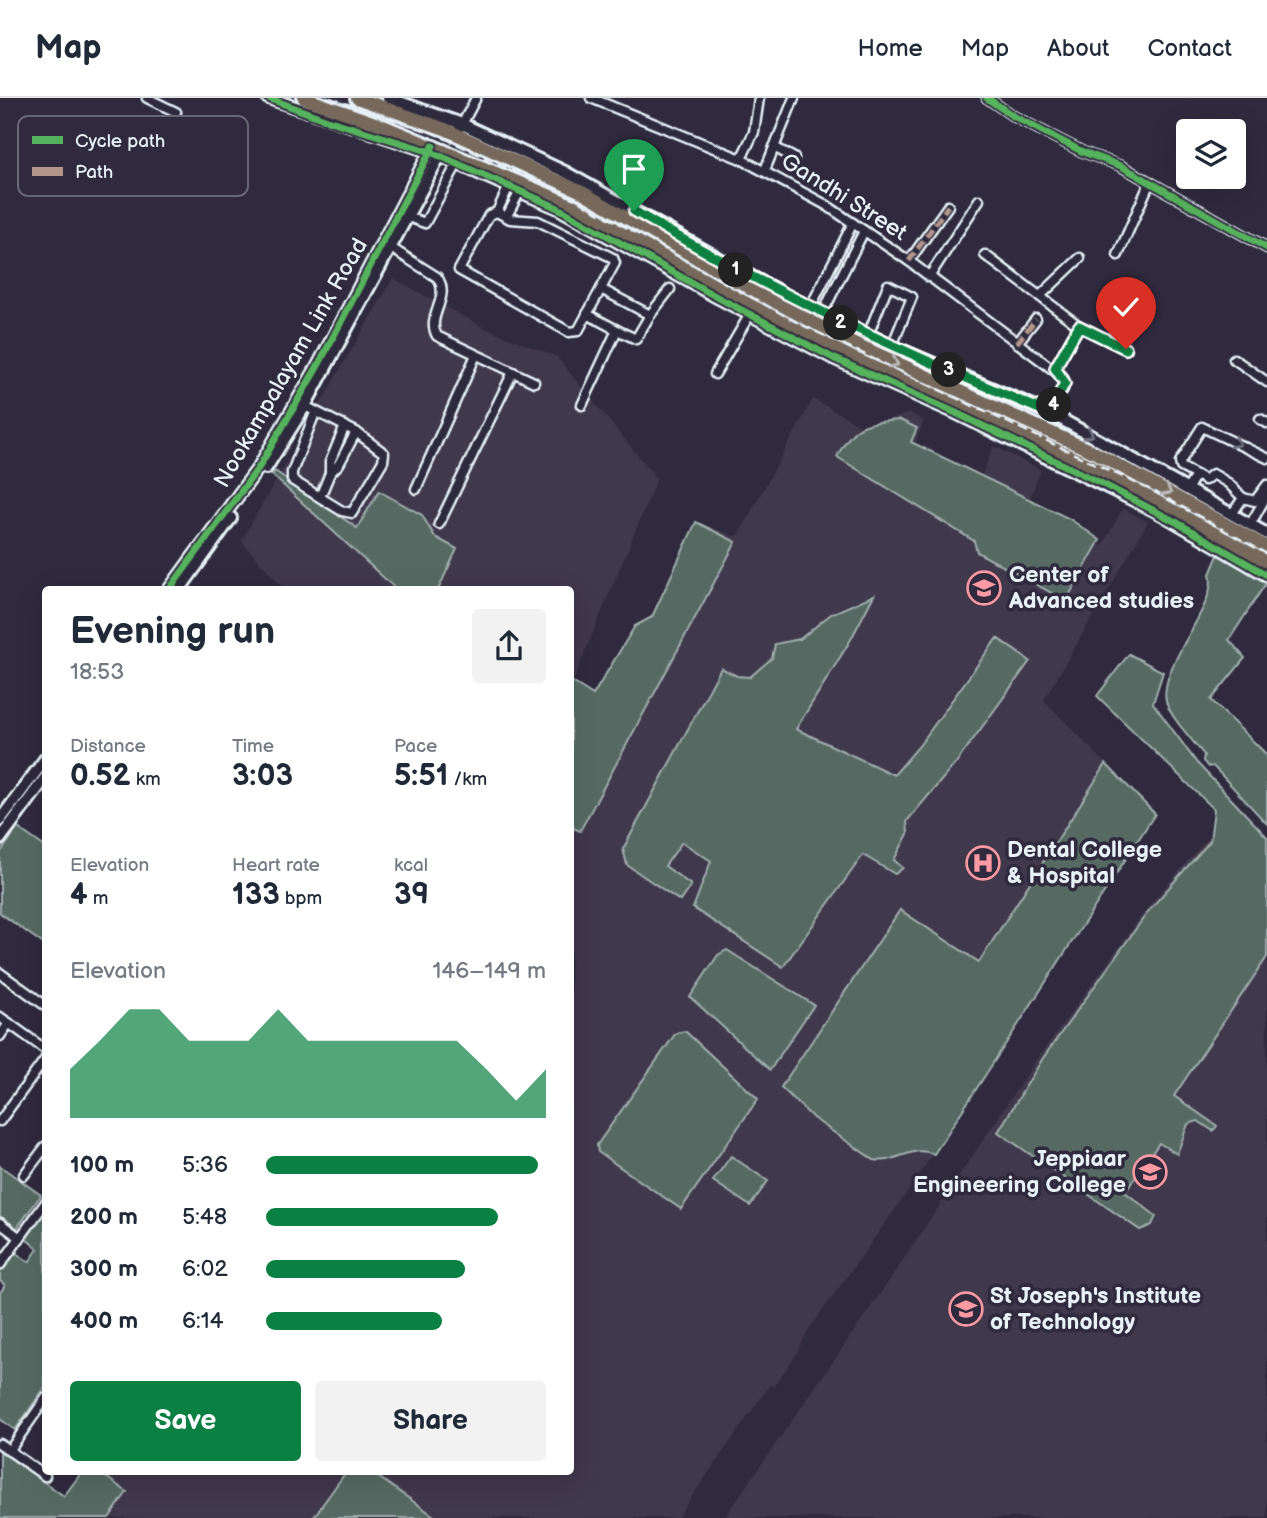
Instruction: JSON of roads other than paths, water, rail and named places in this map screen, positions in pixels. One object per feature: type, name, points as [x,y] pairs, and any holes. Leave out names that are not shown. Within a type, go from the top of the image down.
[{"type":"main road","points":[[304,98],[577,207],[737,298],[853,358],[1267,547]]},
{"type":"main road","points":[[357,98],[459,129],[584,193],[744,286],[859,346],[1098,454],[1213,524],[1267,562]]},
{"type":"street","points":[[147,98],[176,112]]},
{"type":"street","points":[[268,98],[327,120],[437,151],[457,164],[610,235],[833,358],[956,412],[1162,514],[1267,575]]},
{"type":"street","points":[[388,98],[565,172],[718,260],[810,308],[1049,413],[1267,534]]},
{"type":"street","points":[[459,129],[476,98]]},
{"type":"street","name":"Gandhi Street","points":[[591,98],[765,170],[853,223],[909,261],[1017,344],[1055,368]]},
{"type":"street","points":[[741,159],[754,132],[759,98]]},
{"type":"street","points":[[765,170],[794,98]]},
{"type":"street","points":[[987,98],[1013,116],[1083,152],[1121,166],[1267,247]]},
{"type":"street","points":[[774,147],[794,158]]},
{"type":"street","name":"Nookampalayam Link Road","points":[[182,586],[264,472],[305,405],[408,217],[437,151]]},
{"type":"street","name":"Nookampalayam Link Road","points":[[172,586],[259,467],[437,151]]},
{"type":"street","points":[[408,217],[425,223],[457,164]]},
{"type":"street","points":[[1118,255],[1150,182]]},
{"type":"street","points":[[497,212],[538,221],[613,258],[615,263],[578,331],[569,332],[459,270],[489,215],[497,212],[514,189]]},
{"type":"street","points":[[507,216],[514,189]]},
{"type":"street","points":[[929,277],[979,200]]},
{"type":"street","points":[[909,261],[948,206]]},
{"type":"street","points":[[810,308],[853,223]]},
{"type":"street","points":[[822,314],[864,231]]},
{"type":"street","points":[[391,248],[438,277],[444,290],[433,330],[446,342],[534,382]]},
{"type":"street","points":[[985,255],[1079,326],[1126,349]]},
{"type":"street","points":[[1041,295],[1080,258]]},
{"type":"street","points":[[868,335],[888,285],[912,297],[892,346]]},
{"type":"street","points":[[601,289],[650,315]]},
{"type":"street","points":[[587,314],[636,339],[670,289]]},
{"type":"street","points":[[715,374],[750,314]]},
{"type":"street","points":[[1017,344],[1037,319]]},
{"type":"street","points":[[1049,413],[1065,383],[1055,368],[1079,326]]},
{"type":"street","points":[[582,405],[617,330]]},
{"type":"street","points":[[416,488],[476,355]]},
{"type":"street","points":[[1234,359],[1267,382]]},
{"type":"street","points":[[439,524],[513,372]]},
{"type":"street","points":[[305,405],[356,432],[382,450],[383,461],[355,511],[342,511],[295,483],[292,477],[316,413]]},
{"type":"street","points":[[330,473],[330,462],[345,426]]},
{"type":"street","points":[[1267,458],[1202,427],[1180,462],[1181,467],[1205,480],[1213,474],[1228,482],[1243,498],[1255,501],[1267,485]]},
{"type":"street","points":[[320,497],[330,473],[339,464],[356,432]]},
{"type":"street","points":[[1188,488],[1196,475]]},
{"type":"street","points":[[1250,525],[1267,495]]},
{"type":"street","points":[[1232,514],[1243,498]]},
{"type":"street","points":[[0,820],[42,763]]},
{"type":"street","points":[[0,839],[42,782]]},
{"type":"street","points":[[0,973],[42,1003]]},
{"type":"street","points":[[0,1017],[42,1047]]},
{"type":"street","points":[[0,1036],[9,1023]]},
{"type":"street","points":[[0,1121],[42,1063]]},
{"type":"street","points":[[24,1175],[42,1151]]},
{"type":"street","points":[[0,1265],[42,1208]]},
{"type":"street","points":[[0,1223],[20,1238]]},
{"type":"street","points":[[9,1451],[42,1404]]},
{"type":"street","points":[[0,1444],[42,1474]]},
{"type":"railway","points":[[330,98],[433,133],[575,199],[800,324],[1157,493],[1267,554]]},
{"type":"place","name":"Center of Advanced studies","points":[[984,588]]},
{"type":"place","name":"Dental College & Hospital","points":[[983,863]]},
{"type":"place","name":"Jeppiaar Engineering College","points":[[1150,1172]]},
{"type":"place","name":"St Joseph's Institute of Technology","points":[[966,1309]]}]
